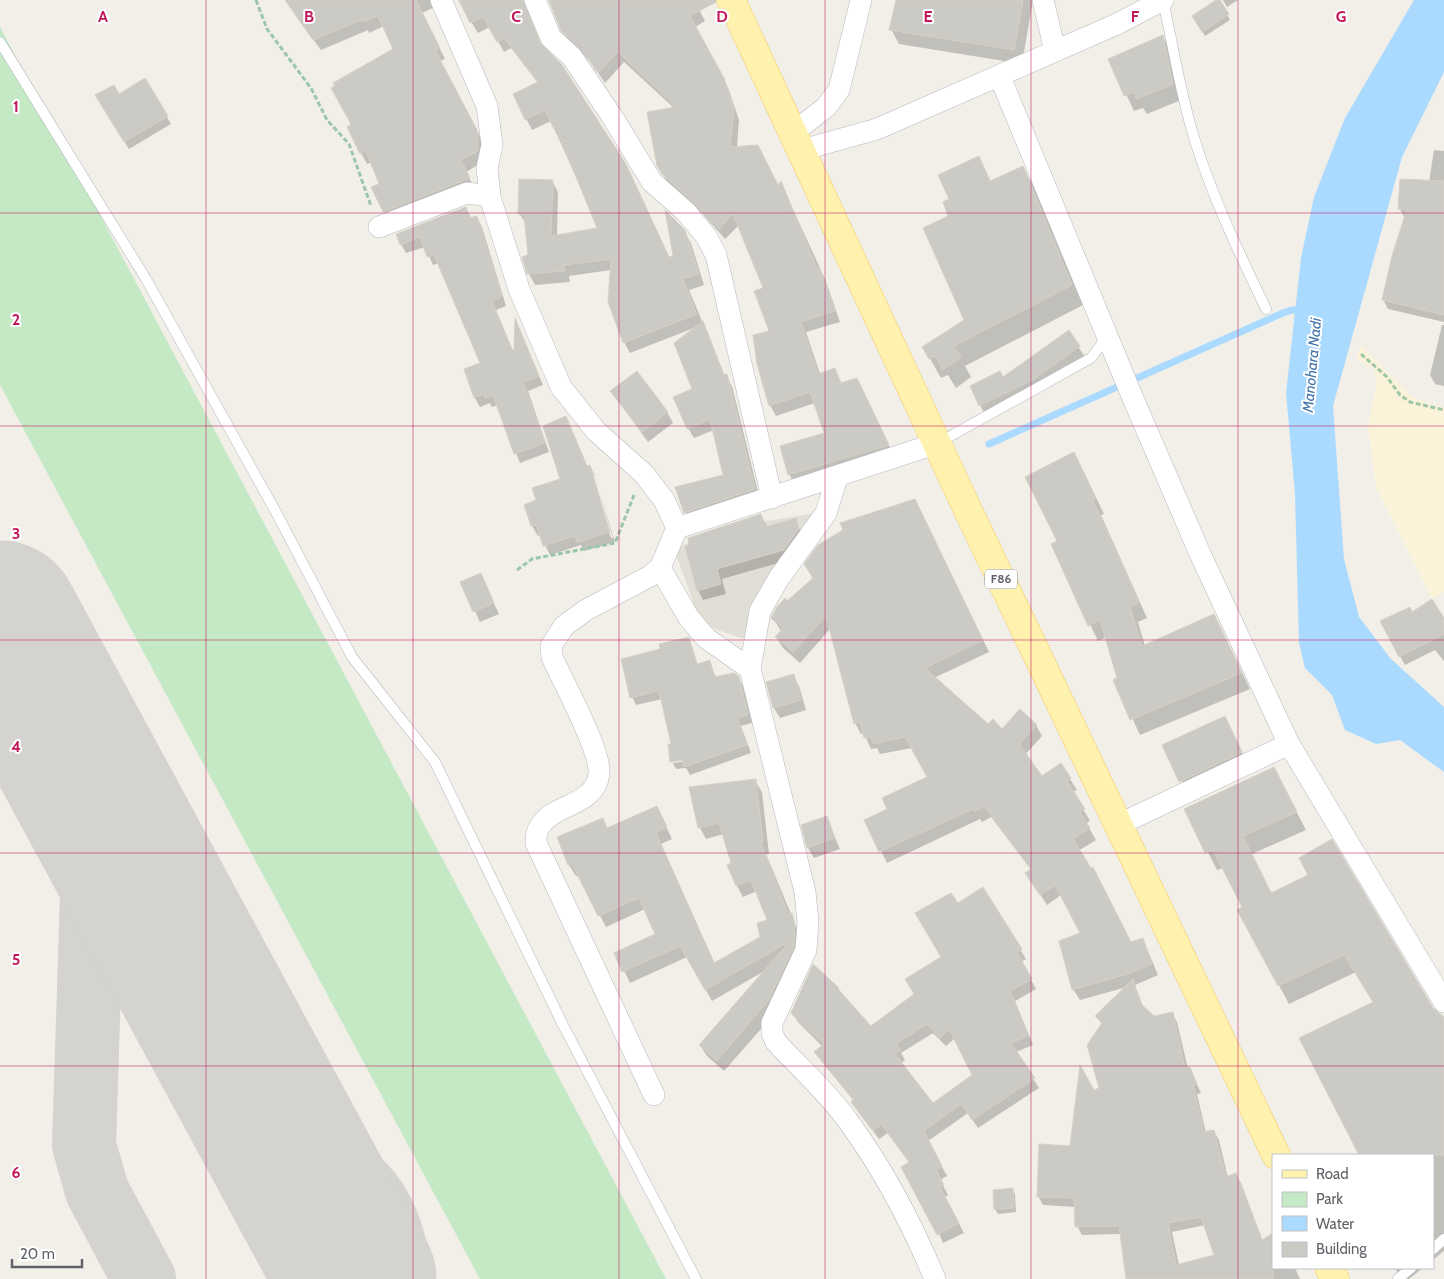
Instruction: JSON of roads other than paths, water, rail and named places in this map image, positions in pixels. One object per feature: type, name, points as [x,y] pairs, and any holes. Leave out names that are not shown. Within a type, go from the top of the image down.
[{"type":"main road","name":"F86","points":[[731,0],[938,443],[1276,1154]]},
{"type":"street","points":[[441,0],[487,106],[492,145],[487,168],[490,196],[519,289],[561,386],[596,431],[644,474],[664,500],[677,528],[660,568],[650,576],[586,610],[564,626],[551,646],[552,657],[596,753],[600,773],[596,787],[582,800],[546,819],[538,829],[536,843],[654,1095]]},
{"type":"street","points":[[535,0],[552,38],[572,57],[613,118],[652,182],[686,212],[706,236],[716,255],[772,498]]},
{"type":"street","points":[[798,141],[839,90],[861,0]]},
{"type":"street","points":[[1044,0],[1055,51]]},
{"type":"street","points":[[798,141],[878,129],[1000,77],[1163,1]]},
{"type":"street","points":[[1000,77],[1110,345],[1201,556],[1289,744],[1444,1002]]},
{"type":"street","points":[[379,227],[467,193],[490,196]]},
{"type":"street","points":[[677,528],[838,478],[938,443]]},
{"type":"street","points":[[838,478],[826,513],[779,578],[760,611],[750,668],[805,892],[808,922],[806,950],[772,1023],[772,1033],[776,1042],[847,1120],[878,1164],[920,1244],[935,1279]]},
{"type":"street","points":[[660,568],[689,618],[706,638],[750,668]]},
{"type":"street","points":[[1120,824],[1289,744]]},
{"type":"lane","points":[[1163,1],[1193,133],[1204,167],[1246,268],[1266,309]]},
{"type":"lane","points":[[0,42],[146,279],[277,514],[352,657],[435,762],[563,1025],[696,1279]]},
{"type":"lane","points":[[938,443],[1091,358],[1110,345]]},
{"type":"lane","points":[[1434,1248],[1444,1239]]},
{"type":"lane","points":[[1398,1279],[1410,1269]]},
{"type":"water","name":"Manohara Nadi","points":[[1414,0],[1444,0],[1444,72],[1402,157],[1333,406],[1344,559],[1359,617],[1391,659],[1444,707],[1444,772],[1400,740],[1376,744],[1345,730],[1332,695],[1305,668],[1299,643],[1295,494],[1286,393],[1301,258],[1314,197],[1345,118]]},
{"type":"waterway","name":"Manohara Nadi","points":[[989,444],[1283,313],[1292,310],[1303,311]]}]
